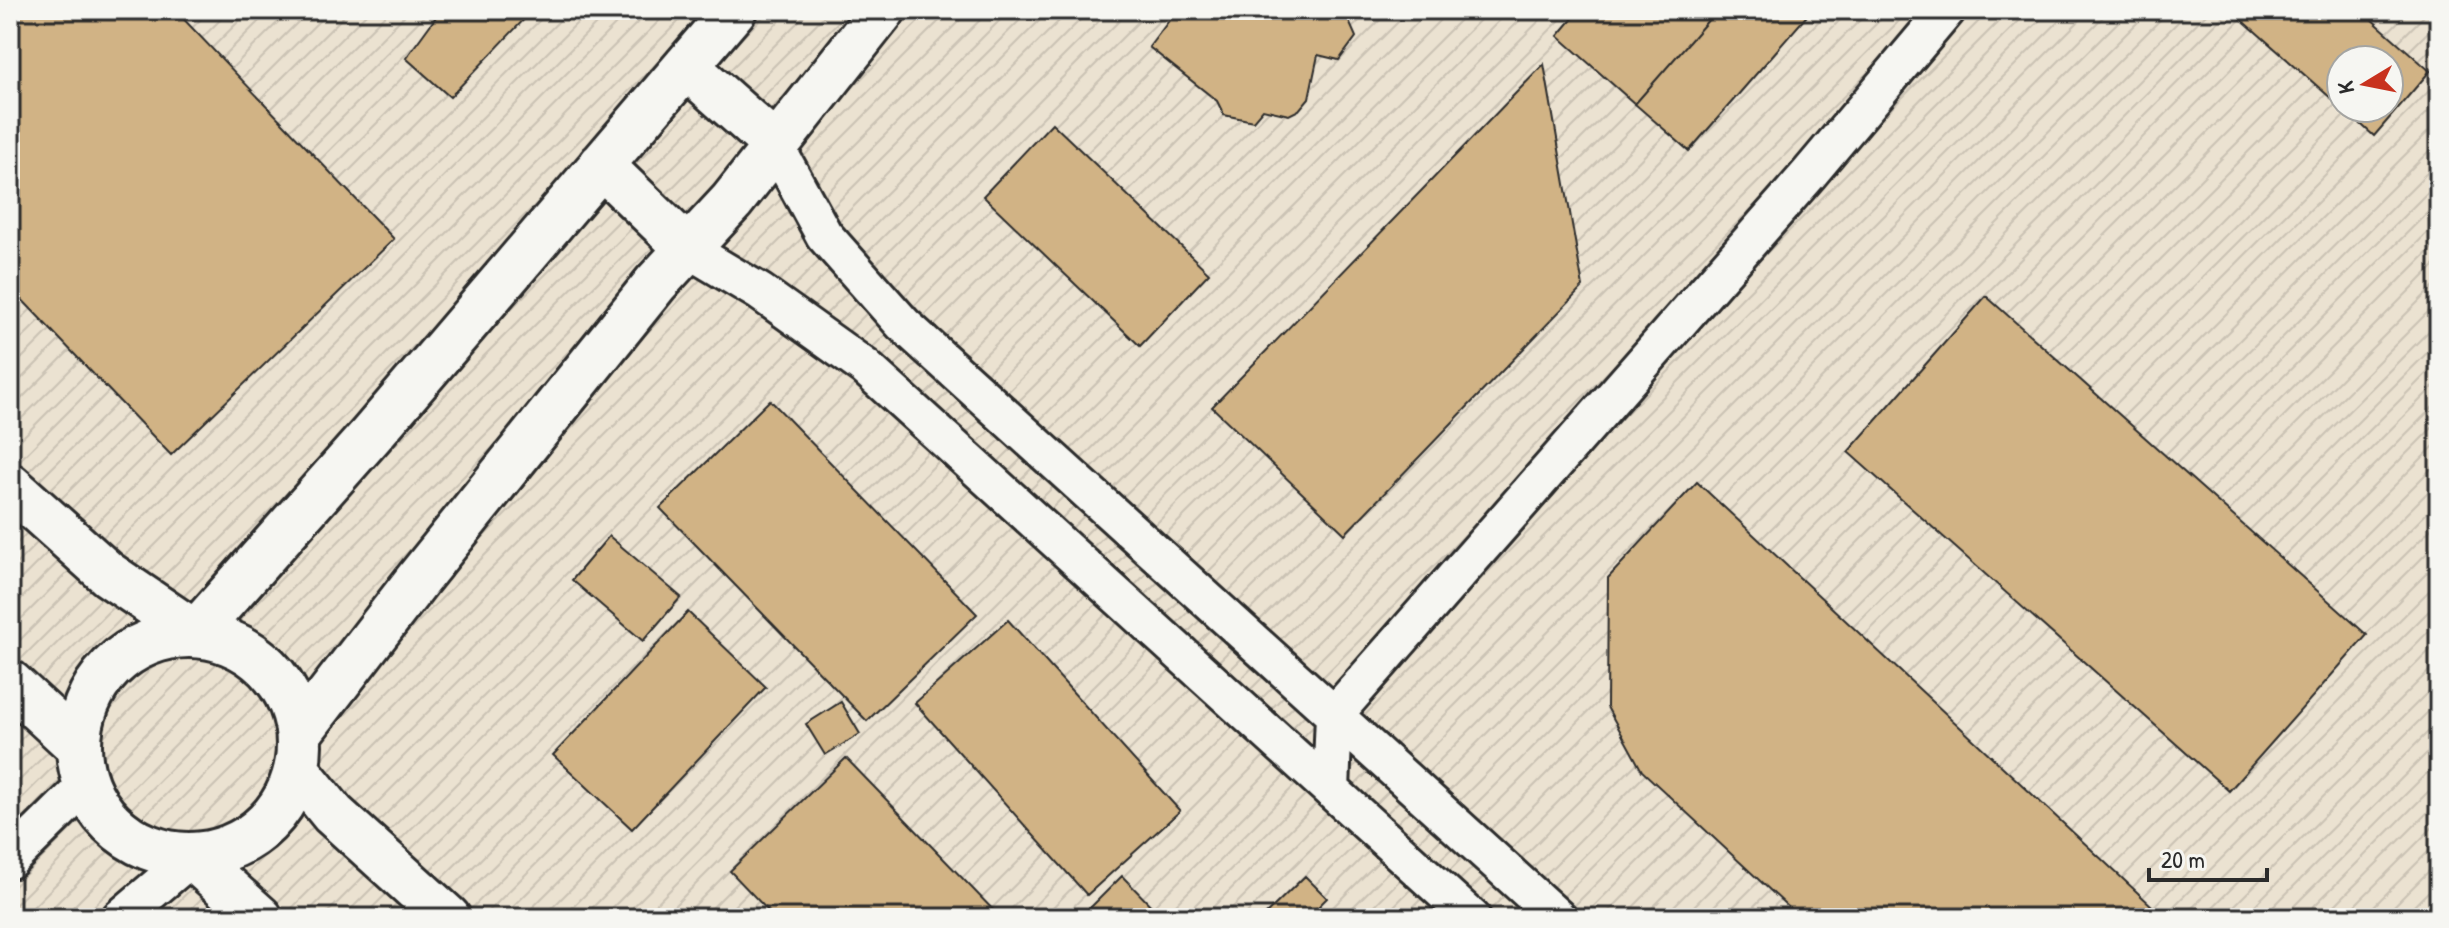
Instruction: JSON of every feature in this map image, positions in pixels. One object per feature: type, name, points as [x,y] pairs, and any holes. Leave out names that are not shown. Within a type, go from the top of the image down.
[{"type":"street","points":[[195,633],[371,435],[734,10]]},
{"type":"street","points":[[10,683],[81,765],[111,826],[154,851],[192,857],[233,848],[272,820],[299,752],[428,567],[656,283],[732,201],[883,10]]},
{"type":"street","points":[[1331,790],[1334,715],[1809,174],[1947,10]]},
{"type":"street","points":[[686,66],[775,145],[824,235],[903,324],[1558,918]]},
{"type":"street","points":[[601,165],[688,249],[760,292],[865,367],[1472,918]]},
{"type":"street","points":[[10,486],[108,574],[195,633]]},
{"type":"street","points":[[10,860],[81,765],[84,706],[110,665],[142,643],[195,633],[229,640],[262,661],[294,708],[299,752],[333,814],[448,918]]},
{"type":"street","points":[[120,918],[192,857]]},
{"type":"street","points":[[192,857],[260,918]]},
{"type":"shaded area","points":[[10,10],[2439,10],[2439,918],[10,918]]},
{"type":"building","points":[[10,10],[175,10],[394,239],[171,455],[10,287]]},
{"type":"building","points":[[441,10],[533,10],[450,97],[406,58]]},
{"type":"building","points":[[1177,10],[1344,10],[1356,37],[1339,60],[1318,55],[1309,98],[1299,110],[1289,115],[1263,109],[1253,121],[1224,115],[1217,101],[1149,47]]},
{"type":"building","points":[[1580,10],[1717,10],[1635,104],[1558,36]]},
{"type":"building","points":[[1717,10],[1812,10],[1689,151],[1635,104]]},
{"type":"building","points":[[2231,10],[2361,10],[2399,44],[2325,44],[2325,93]]},
{"type":"building","points":[[2405,49],[2430,71],[2405,100]]},
{"type":"building","points":[[1544,64],[1583,287],[1345,534],[1212,407]]},
{"type":"building","points":[[1052,123],[1209,273],[1140,346],[983,196]]},
{"type":"building","points":[[2361,124],[2384,124],[2374,136]]},
{"type":"building","points":[[1986,296],[2367,635],[2229,791],[1848,452]]},
{"type":"building","points":[[770,400],[977,614],[867,721],[660,508]]},
{"type":"building","points":[[1697,482],[2152,906],[2140,918],[1800,918],[1642,771],[1607,707],[1608,578]]},
{"type":"building","points":[[609,536],[681,597],[643,641],[572,580]]},
{"type":"building","points":[[688,612],[766,687],[632,829],[553,755]]},
{"type":"building","points":[[1008,620],[1180,811],[1087,895],[915,703]]},
{"type":"building","points":[[841,702],[860,734],[825,755],[806,724]]},
{"type":"building","points":[[846,758],[1001,918],[775,918],[730,871]]},
{"type":"building","points":[[1122,876],[1163,918],[1080,918]]},
{"type":"building","points":[[1305,876],[1327,898],[1307,918],[1262,918]]}]
